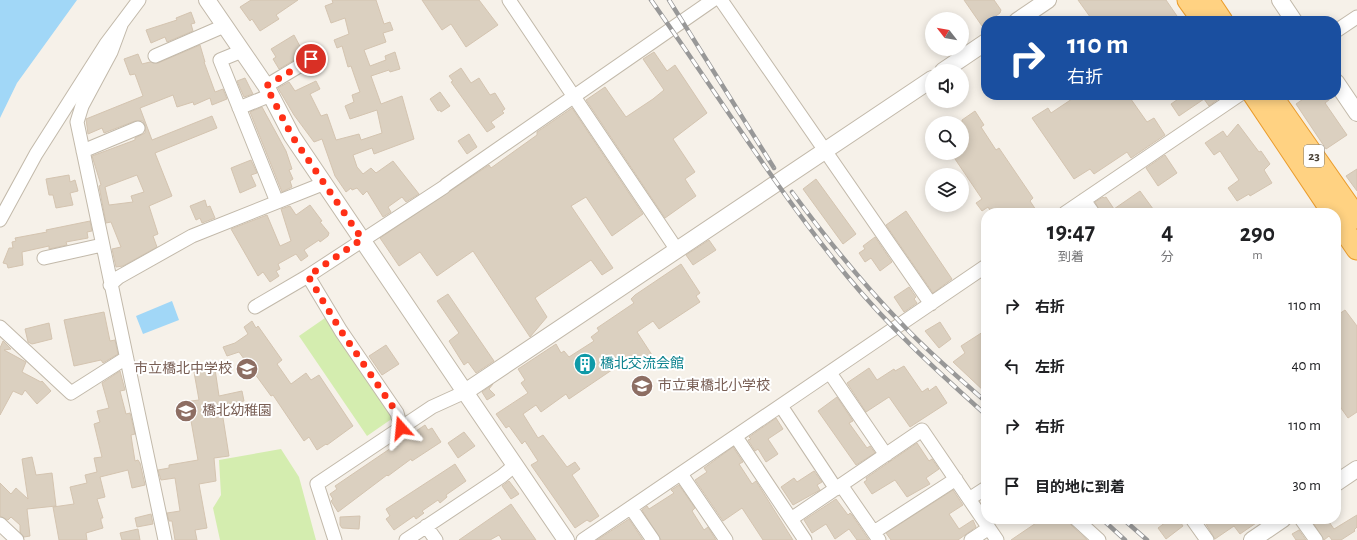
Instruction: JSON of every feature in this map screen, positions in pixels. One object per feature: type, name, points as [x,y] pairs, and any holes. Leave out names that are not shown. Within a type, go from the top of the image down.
[{"type":"highway","points":[[1188,0],[1199,16]]},
{"type":"highway","points":[[1208,0],[1219,16]]},
{"type":"highway","name":"23","points":[[1257,100],[1330,208]]},
{"type":"highway","name":"23","points":[[1274,100],[1357,218]]},
{"type":"highway","points":[[1341,225],[1357,249]]},
{"type":"street","points":[[0,220],[36,154],[106,44],[139,0]]},
{"type":"street","points":[[207,0],[268,91],[292,136],[566,540]]},
{"type":"street","points":[[509,0],[677,250]]},
{"type":"street","points":[[255,307],[308,276],[362,239],[445,186],[574,95],[597,82],[713,0]]},
{"type":"street","points":[[721,0],[931,304]]},
{"type":"street","points":[[1024,16],[1048,0]]},
{"type":"street","points":[[1280,0],[1291,16]]},
{"type":"street","points":[[1341,28],[1357,17]]},
{"type":"street","points":[[121,25],[111,52],[78,117],[77,122],[164,540]]},
{"type":"street","points":[[155,56],[224,26]]},
{"type":"street","points":[[954,64],[981,45]]},
{"type":"street","points":[[242,51],[220,60],[277,202]]},
{"type":"street","points":[[239,108],[268,91],[311,59]]},
{"type":"street","points":[[335,540],[317,484],[432,407],[465,392],[782,178],[826,151],[925,84]]},
{"type":"street","points":[[1341,89],[1357,113]]},
{"type":"street","points":[[1072,208],[1232,100]]},
{"type":"street","points":[[83,152],[138,128]]},
{"type":"street","points":[[110,285],[119,277],[192,236],[325,183]]},
{"type":"street","points":[[1084,200],[1090,208]]},
{"type":"street","points":[[44,258],[102,245]]},
{"type":"street","points":[[583,540],[981,269]]},
{"type":"street","points":[[308,276],[341,331],[397,413],[401,428]]},
{"type":"street","points":[[0,327],[33,359],[48,370],[70,393],[126,358]]},
{"type":"street","points":[[830,373],[886,455]]},
{"type":"street","points":[[781,406],[839,487],[877,536],[956,479]]},
{"type":"street","points":[[791,519],[922,430],[981,517]]},
{"type":"street","points":[[736,437],[805,540]]},
{"type":"street","points":[[406,540],[502,476],[515,465]]},
{"type":"street","points":[[1341,479],[1357,468]]},
{"type":"street","points":[[681,474],[726,540]]},
{"type":"street","points":[[969,500],[981,492]]},
{"type":"street","points":[[631,508],[653,540]]},
{"type":"street","points":[[0,524],[17,540]]},
{"type":"street","points":[[986,524],[997,540]]},
{"type":"street","points":[[1081,524],[1099,540]]},
{"type":"street","points":[[1196,524],[1207,540]]},
{"type":"street","points":[[1252,540],[1276,524]]},
{"type":"street","points":[[1305,524],[1316,540]]},
{"type":"street","points":[[426,526],[436,540]]},
{"type":"street","points":[[971,540],[989,528]]},
{"type":"green space","points":[[325,318],[393,418],[367,436],[299,336]]},
{"type":"green space","points":[[281,449],[299,477],[316,540],[220,540],[213,508],[221,495],[219,460]]},
{"type":"water","points":[[0,0],[77,0],[17,83],[0,118]]},
{"type":"water","points":[[172,301],[179,320],[143,334],[136,316]]},
{"type":"building","points":[[251,0],[298,0],[276,15],[279,19],[260,31],[252,19],[250,21],[240,7]]},
{"type":"building","points":[[332,0],[376,0],[384,24],[390,22],[393,30],[383,33],[386,42],[364,50],[370,66],[386,60],[385,56],[395,52],[400,69],[390,72],[389,70],[371,76],[381,104],[402,96],[414,139],[374,154],[372,148],[353,155],[357,167],[363,174],[371,168],[376,173],[393,161],[419,194],[406,202],[402,197],[388,207],[391,212],[383,217],[367,191],[363,195],[357,188],[352,190],[351,188],[346,192],[335,176],[322,139],[314,142],[294,115],[278,88],[289,82],[295,91],[316,81],[320,89],[310,94],[321,116],[327,114],[336,140],[359,134],[361,140],[382,133],[377,110],[350,119],[345,106],[354,102],[352,95],[360,92],[351,66],[348,67],[342,46],[337,48],[334,40],[349,34],[345,18],[331,23],[325,6],[333,3]]},
{"type":"building","points":[[422,0],[479,0],[498,25],[466,47],[451,24],[442,30]]},
{"type":"building","points":[[964,0],[994,0],[1001,10],[996,16],[981,16],[981,25]]},
{"type":"building","points":[[1078,0],[1166,0],[1177,16],[1089,16]]},
{"type":"building","points":[[191,12],[195,23],[191,24],[193,31],[167,42],[165,37],[151,43],[146,30],[177,20],[176,18]]},
{"type":"building","points":[[294,35],[304,54],[279,69],[273,59],[276,57],[271,49]]},
{"type":"building","points":[[200,45],[204,62],[215,92],[223,89],[227,99],[212,105],[210,98],[194,105],[193,102],[177,107],[173,95],[140,108],[152,140],[212,116],[217,128],[155,153],[172,196],[149,206],[158,234],[153,236],[157,247],[123,266],[116,267],[112,249],[121,247],[111,222],[106,223],[99,186],[101,185],[92,156],[135,140],[135,138],[145,133],[145,125],[143,121],[135,121],[104,133],[102,128],[88,134],[86,119],[143,96],[135,74],[130,75],[124,59],[138,54],[142,64],[150,62],[158,63]],"holes":[[[137,175],[144,192],[131,196],[133,202],[109,205],[105,187]]]},
{"type":"building","points":[[654,52],[667,71],[675,65],[707,113],[673,139],[695,172],[685,179],[696,196],[665,218],[586,100],[605,87],[626,117],[653,99],[664,90],[643,59]]},
{"type":"building","points":[[461,68],[471,83],[479,78],[490,95],[495,93],[505,109],[502,111],[504,113],[491,122],[495,127],[487,132],[451,82],[453,81],[449,76]]},
{"type":"building","points":[[245,78],[253,94],[244,97],[237,81]]},
{"type":"building","points":[[440,92],[450,106],[441,112],[440,110],[438,111],[430,99]]},
{"type":"building","points":[[1070,100],[1132,100],[1147,122],[1154,118],[1165,135],[1131,158],[1127,152],[1094,174],[1090,169],[1074,179],[1032,118],[1048,108],[1051,113]]},
{"type":"building","points":[[1177,100],[1203,100],[1179,116],[1171,104]]},
{"type":"building","points":[[1205,100],[1217,100],[1209,106]]},
{"type":"building","points":[[1302,100],[1329,100],[1325,103],[1347,135],[1326,149],[1296,104]]},
{"type":"building","points":[[262,107],[286,151],[292,169],[289,170],[293,179],[290,181],[292,187],[282,192],[250,112]]},
{"type":"building","points":[[572,108],[643,214],[612,236],[586,197],[571,206],[613,268],[602,275],[591,260],[535,298],[547,317],[530,337],[473,251],[437,276],[420,252],[399,266],[380,238],[489,165],[491,168],[537,135],[537,132]]},
{"type":"building","points":[[975,111],[984,125],[981,127],[996,150],[999,148],[1033,198],[1030,201],[1035,208],[988,207],[981,208],[981,210],[976,203],[982,199],[969,180],[969,168],[961,168],[956,160],[969,160],[969,116],[968,116]]},
{"type":"building","points":[[1238,124],[1270,164],[1264,170],[1272,183],[1250,196],[1249,194],[1237,201],[1228,188],[1239,180],[1220,151],[1214,155],[1205,143],[1223,131],[1227,137]]},
{"type":"building","points":[[469,134],[477,147],[467,154],[458,141]]},
{"type":"building","points":[[1165,155],[1177,173],[1158,186],[1146,168]]},
{"type":"building","points":[[251,160],[257,173],[251,175],[256,186],[240,193],[231,168]]},
{"type":"building","points":[[1357,169],[1357,191],[1346,176]]},
{"type":"building","points":[[69,175],[70,182],[75,180],[78,191],[70,193],[73,205],[56,208],[53,195],[49,195],[46,179]]},
{"type":"building","points":[[816,179],[856,234],[843,244],[803,189]]},
{"type":"building","points":[[1140,191],[1152,208],[1115,208]]},
{"type":"building","points":[[1103,197],[1106,197],[1113,208],[1098,208],[1095,202]]},
{"type":"building","points":[[205,200],[207,207],[210,206],[215,218],[202,223],[200,218],[196,220],[190,206]]},
{"type":"building","points":[[310,205],[322,221],[320,222],[329,233],[328,236],[304,250],[308,256],[301,261],[296,254],[278,264],[280,269],[276,271],[279,276],[270,282],[263,272],[258,276],[231,229],[267,215],[280,246],[291,241],[281,209],[290,206],[296,215]]},
{"type":"building","points":[[906,211],[952,279],[933,293],[886,225]]},
{"type":"building","points":[[90,221],[92,231],[87,232],[88,238],[66,242],[67,245],[49,249],[49,246],[22,252],[23,265],[8,268],[7,264],[3,263],[9,248],[13,248],[12,242],[16,241],[15,238],[47,232],[46,230]]},
{"type":"building","points":[[875,237],[892,262],[880,271],[871,258],[865,262],[859,253],[865,249],[863,246]]},
{"type":"building","points":[[709,240],[716,250],[693,265],[686,255]]},
{"type":"building","points":[[681,264],[700,293],[696,296],[700,302],[659,329],[653,321],[637,332],[652,355],[640,363],[634,355],[569,399],[566,394],[541,412],[536,405],[523,414],[538,438],[543,435],[567,467],[575,462],[580,469],[572,475],[599,516],[590,522],[587,520],[575,528],[531,465],[538,461],[525,441],[522,444],[509,426],[506,428],[496,414],[528,393],[521,383],[525,380],[518,369],[556,344],[561,353],[564,351],[569,357],[594,341],[591,337],[599,331],[597,328],[634,303],[631,299],[635,295]]},
{"type":"building","points":[[909,287],[916,297],[914,299],[917,303],[904,312],[894,297]]},
{"type":"building","points":[[448,294],[494,361],[476,373],[468,362],[464,365],[449,341],[459,333],[437,301]]},
{"type":"building","points":[[1345,310],[1357,326],[1357,412],[1348,418],[1341,408],[1341,313]]},
{"type":"building","points":[[104,312],[110,341],[115,340],[118,354],[103,363],[101,360],[74,366],[64,320]]},
{"type":"building","points":[[252,321],[256,328],[258,326],[282,360],[277,364],[291,384],[306,373],[311,380],[319,375],[353,426],[327,445],[326,444],[317,450],[309,437],[304,441],[273,395],[271,396],[239,352],[227,356],[223,347],[235,343],[248,334],[244,327]]},
{"type":"building","points":[[940,322],[951,339],[939,348],[925,331]]},
{"type":"building","points":[[49,323],[52,339],[32,344],[28,342],[25,329]]},
{"type":"building","points":[[981,333],[981,388],[953,362],[965,353],[961,346]]},
{"type":"building","points":[[3,341],[11,349],[4,350],[26,362],[22,372],[41,382],[42,381],[51,391],[37,404],[25,390],[22,395],[13,391],[0,415],[0,348]]},
{"type":"building","points":[[386,345],[399,364],[382,375],[369,356]]},
{"type":"building","points":[[904,366],[922,392],[928,388],[929,391],[936,386],[947,403],[910,427],[889,397],[866,412],[847,383],[869,368],[877,380],[894,369],[895,371]]},
{"type":"building","points":[[215,369],[219,396],[242,391],[244,401],[221,405],[229,456],[214,458],[216,481],[199,484],[207,528],[195,530],[197,540],[175,540],[172,521],[169,521],[167,513],[180,511],[175,478],[161,480],[158,470],[169,468],[169,465],[198,460],[188,404],[192,404],[191,401],[199,400],[194,372]]},
{"type":"building","points":[[120,371],[125,390],[120,391],[126,414],[130,413],[135,434],[131,435],[135,461],[138,460],[140,463],[145,485],[132,488],[128,470],[100,477],[105,497],[97,499],[103,518],[101,518],[101,521],[103,528],[86,533],[87,540],[59,540],[53,507],[74,504],[70,487],[87,483],[85,475],[97,472],[94,458],[102,457],[94,424],[100,422],[97,411],[109,408],[102,383]]},
{"type":"building","points":[[493,384],[489,389],[495,395],[487,400],[482,392]]},
{"type":"building","points":[[837,397],[853,421],[849,423],[867,448],[870,446],[875,453],[856,465],[818,411]]},
{"type":"building","points":[[776,418],[783,429],[768,439],[778,454],[766,462],[758,449],[755,451],[748,440],[751,439],[749,437]]},
{"type":"building","points":[[425,425],[428,430],[432,428],[441,442],[412,461],[411,459],[388,476],[387,475],[338,512],[331,501],[333,499],[330,494],[337,489],[335,486]]},
{"type":"building","points":[[464,432],[475,446],[458,458],[448,443]]},
{"type":"building","points":[[917,443],[929,461],[932,459],[939,469],[926,478],[930,484],[907,497],[895,480],[872,494],[864,482],[867,480],[866,478]]},
{"type":"building","points":[[733,447],[743,462],[739,464],[752,484],[756,481],[793,540],[763,540],[742,508],[723,521],[695,480],[707,472],[704,468]]},
{"type":"building","points":[[32,457],[36,475],[52,473],[56,506],[27,509],[30,536],[24,537],[20,532],[20,525],[11,517],[8,520],[0,516],[0,483],[11,494],[16,488],[28,499],[22,459]]},
{"type":"building","points":[[455,464],[466,481],[446,495],[447,497],[440,503],[438,500],[422,511],[424,513],[416,519],[414,516],[394,530],[386,519],[390,516],[386,509]]},
{"type":"building","points":[[814,471],[822,482],[817,485],[820,490],[793,505],[781,487],[794,478],[797,482]]},
{"type":"building","points":[[509,481],[519,494],[511,499],[502,486]]},
{"type":"building","points":[[679,485],[695,508],[692,511],[704,530],[708,527],[716,540],[661,540],[642,510],[647,506],[649,509],[674,493],[671,490]]},
{"type":"building","points":[[953,490],[963,505],[949,514],[959,529],[973,520],[976,527],[958,540],[891,540],[886,533]]},
{"type":"building","points":[[836,499],[848,515],[850,513],[852,515],[869,540],[857,540],[849,529],[835,539],[826,524],[812,533],[804,520]]},
{"type":"building","points":[[511,504],[536,540],[502,540],[499,535],[490,540],[459,540]]},
{"type":"building","points":[[151,514],[153,524],[137,527],[135,518]]},
{"type":"building","points":[[1357,515],[1357,527],[1354,530],[1355,531],[1341,540],[1332,540],[1329,536],[1324,540],[1314,524],[1330,524],[1334,529]]},
{"type":"building","points":[[360,516],[359,529],[342,528],[340,525],[340,517]]},
{"type":"building","points":[[629,519],[643,540],[597,540]]},
{"type":"building","points":[[1035,524],[1070,524],[1087,540],[1011,540]]},
{"type":"building","points":[[1163,524],[1182,524],[1183,526],[1166,539],[1158,528]]},
{"type":"building","points":[[1206,524],[1255,524],[1240,534],[1234,526],[1215,539]]},
{"type":"building","points":[[138,529],[140,540],[122,540],[120,533]]},
{"type":"building","points":[[1299,530],[1306,540],[1296,540],[1292,534]]},
{"type":"railway","points":[[651,0],[771,175],[847,276],[897,331],[981,410]]},
{"type":"railway","points":[[669,0],[774,168]]},
{"type":"railway","points":[[792,192],[844,259],[872,292],[921,344],[981,398]]},
{"type":"railway","points":[[1107,524],[1125,540]]},
{"type":"railway","points":[[1129,524],[1147,540]]},
{"type":"place","name":"橋北交流会館","points":[[585,364]]},
{"type":"place","name":"市立橋北中学校","points":[[247,369]]},
{"type":"place","name":"市立東橋北小学校","points":[[642,386]]},
{"type":"place","name":"橋北幼稚園","points":[[186,411]]},
{"type":"route","points":[[311,59],[266,86],[292,136],[362,239],[308,276],[341,331],[397,413],[401,428]]}]
